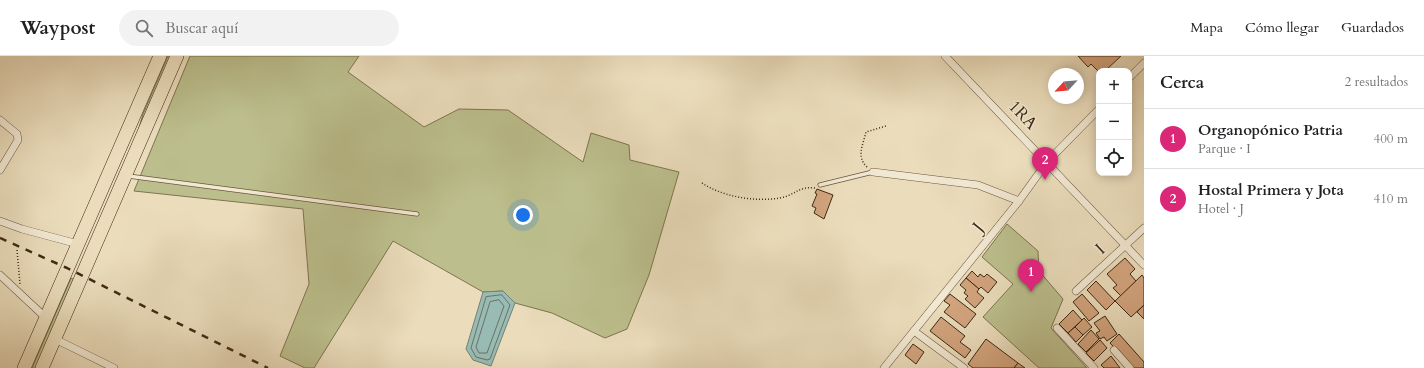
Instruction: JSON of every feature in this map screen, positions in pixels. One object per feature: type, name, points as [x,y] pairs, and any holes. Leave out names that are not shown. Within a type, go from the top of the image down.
[{"type":"highway","points":[[24,368],[160,56]]},
{"type":"highway","points":[[42,368],[177,56]]},
{"type":"highway","points":[[101,191],[105,200],[110,202],[115,199]]},
{"type":"street","name":"1RA","points":[[945,56],[1048,162],[1144,265]]},
{"type":"street","points":[[1132,75],[1144,63]]},
{"type":"street","name":"J","points":[[884,368],[1019,201],[1048,162],[1096,112]]},
{"type":"street","points":[[0,120],[17,134],[18,140],[0,170]]},
{"type":"street","points":[[873,172],[978,185],[1019,201]]},
{"type":"street","points":[[0,221],[22,229],[78,244]]},
{"type":"street","name":"I","points":[[1076,291],[1144,228]]},
{"type":"street","points":[[0,275],[45,317]]},
{"type":"street","points":[[1058,328],[1094,368]]},
{"type":"street","points":[[914,331],[964,368]]},
{"type":"street","points":[[55,339],[114,368]]},
{"type":"street","points":[[1114,350],[1130,368]]},
{"type":"lane","points":[[820,185],[873,172]]},
{"type":"lane","points":[[125,176],[417,214]]},
{"type":"path","points":[[873,172],[863,163],[860,156],[866,132],[886,126]]},
{"type":"path","points":[[702,183],[712,190],[743,198],[761,199],[780,198],[792,195],[805,187],[815,188],[820,185]]},
{"type":"path","points":[[17,250],[21,294]]},
{"type":"green space","points":[[168,56],[172,56],[133,149],[143,114]]},
{"type":"green space","points":[[190,56],[359,56],[348,72],[424,127],[459,109],[508,110],[583,162],[591,133],[629,145],[630,160],[679,172],[649,275],[627,329],[605,338],[552,313],[515,303],[503,291],[483,292],[393,241],[314,368],[305,368],[280,356],[309,284],[303,209],[134,191]]},
{"type":"green space","points":[[1007,224],[1038,251],[1039,271],[1063,299],[1051,328],[1087,368],[1039,368],[983,317],[1013,284],[982,257]]},
{"type":"green space","points":[[71,278],[75,280],[36,368],[32,368]]},
{"type":"water","points":[[503,291],[515,303],[491,366],[473,360],[466,349],[483,292]]},
{"type":"building","points":[[1078,56],[1121,56],[1108,68],[1096,69],[1091,64],[1088,67]]},
{"type":"building","points":[[817,189],[833,195],[824,219],[814,213],[816,208],[812,206],[817,194],[815,193]]},
{"type":"building","points":[[1125,258],[1135,269],[1130,274],[1136,281],[1121,296],[1113,288],[1117,285],[1107,274]]},
{"type":"building","points":[[972,271],[978,277],[980,274],[984,277],[987,274],[997,282],[988,293],[981,287],[979,289],[966,278]]},
{"type":"building","points":[[1142,275],[1144,278],[1144,305],[1131,317],[1115,301]]},
{"type":"building","points":[[966,278],[979,289],[977,292],[984,298],[975,308],[965,299],[968,296],[964,293],[966,290],[960,285]]},
{"type":"building","points":[[1096,281],[1115,301],[1106,310],[1087,290]]},
{"type":"building","points":[[950,294],[976,314],[965,328],[944,312],[950,305],[944,301]]},
{"type":"building","points":[[1082,294],[1099,313],[1089,321],[1073,302]]},
{"type":"building","points":[[1144,305],[1144,319],[1137,312]]},
{"type":"building","points":[[1073,310],[1082,320],[1068,333],[1059,324]]},
{"type":"building","points":[[1105,316],[1117,334],[1107,341],[1104,337],[1100,339],[1096,333],[1100,331],[1094,323]]},
{"type":"building","points":[[941,317],[965,336],[960,342],[971,350],[965,358],[930,331]]},
{"type":"building","points":[[1084,318],[1092,327],[1083,335],[1075,327]]},
{"type":"building","points":[[1075,327],[1083,335],[1076,342],[1068,333]]},
{"type":"building","points":[[1091,330],[1099,339],[1086,352],[1078,344]]},
{"type":"building","points":[[1119,334],[1144,362],[1144,368],[1133,368],[1110,343]]},
{"type":"building","points":[[986,339],[1018,363],[1014,368],[973,368],[968,364]]},
{"type":"building","points":[[1100,340],[1107,348],[1094,361],[1086,353]]},
{"type":"building","points":[[913,344],[924,352],[916,364],[905,355]]},
{"type":"building","points":[[1111,356],[1120,368],[1104,368],[1101,365]]},
{"type":"building","points":[[1018,363],[1025,368],[1014,368]]},
{"type":"railway","points":[[0,238],[67,268],[268,368]]},
{"type":"place","name":"Hostal Primera y Jota","points":[[1045,180]]},
{"type":"place","name":"Organopónico Patria","points":[[1031,292]]}]
